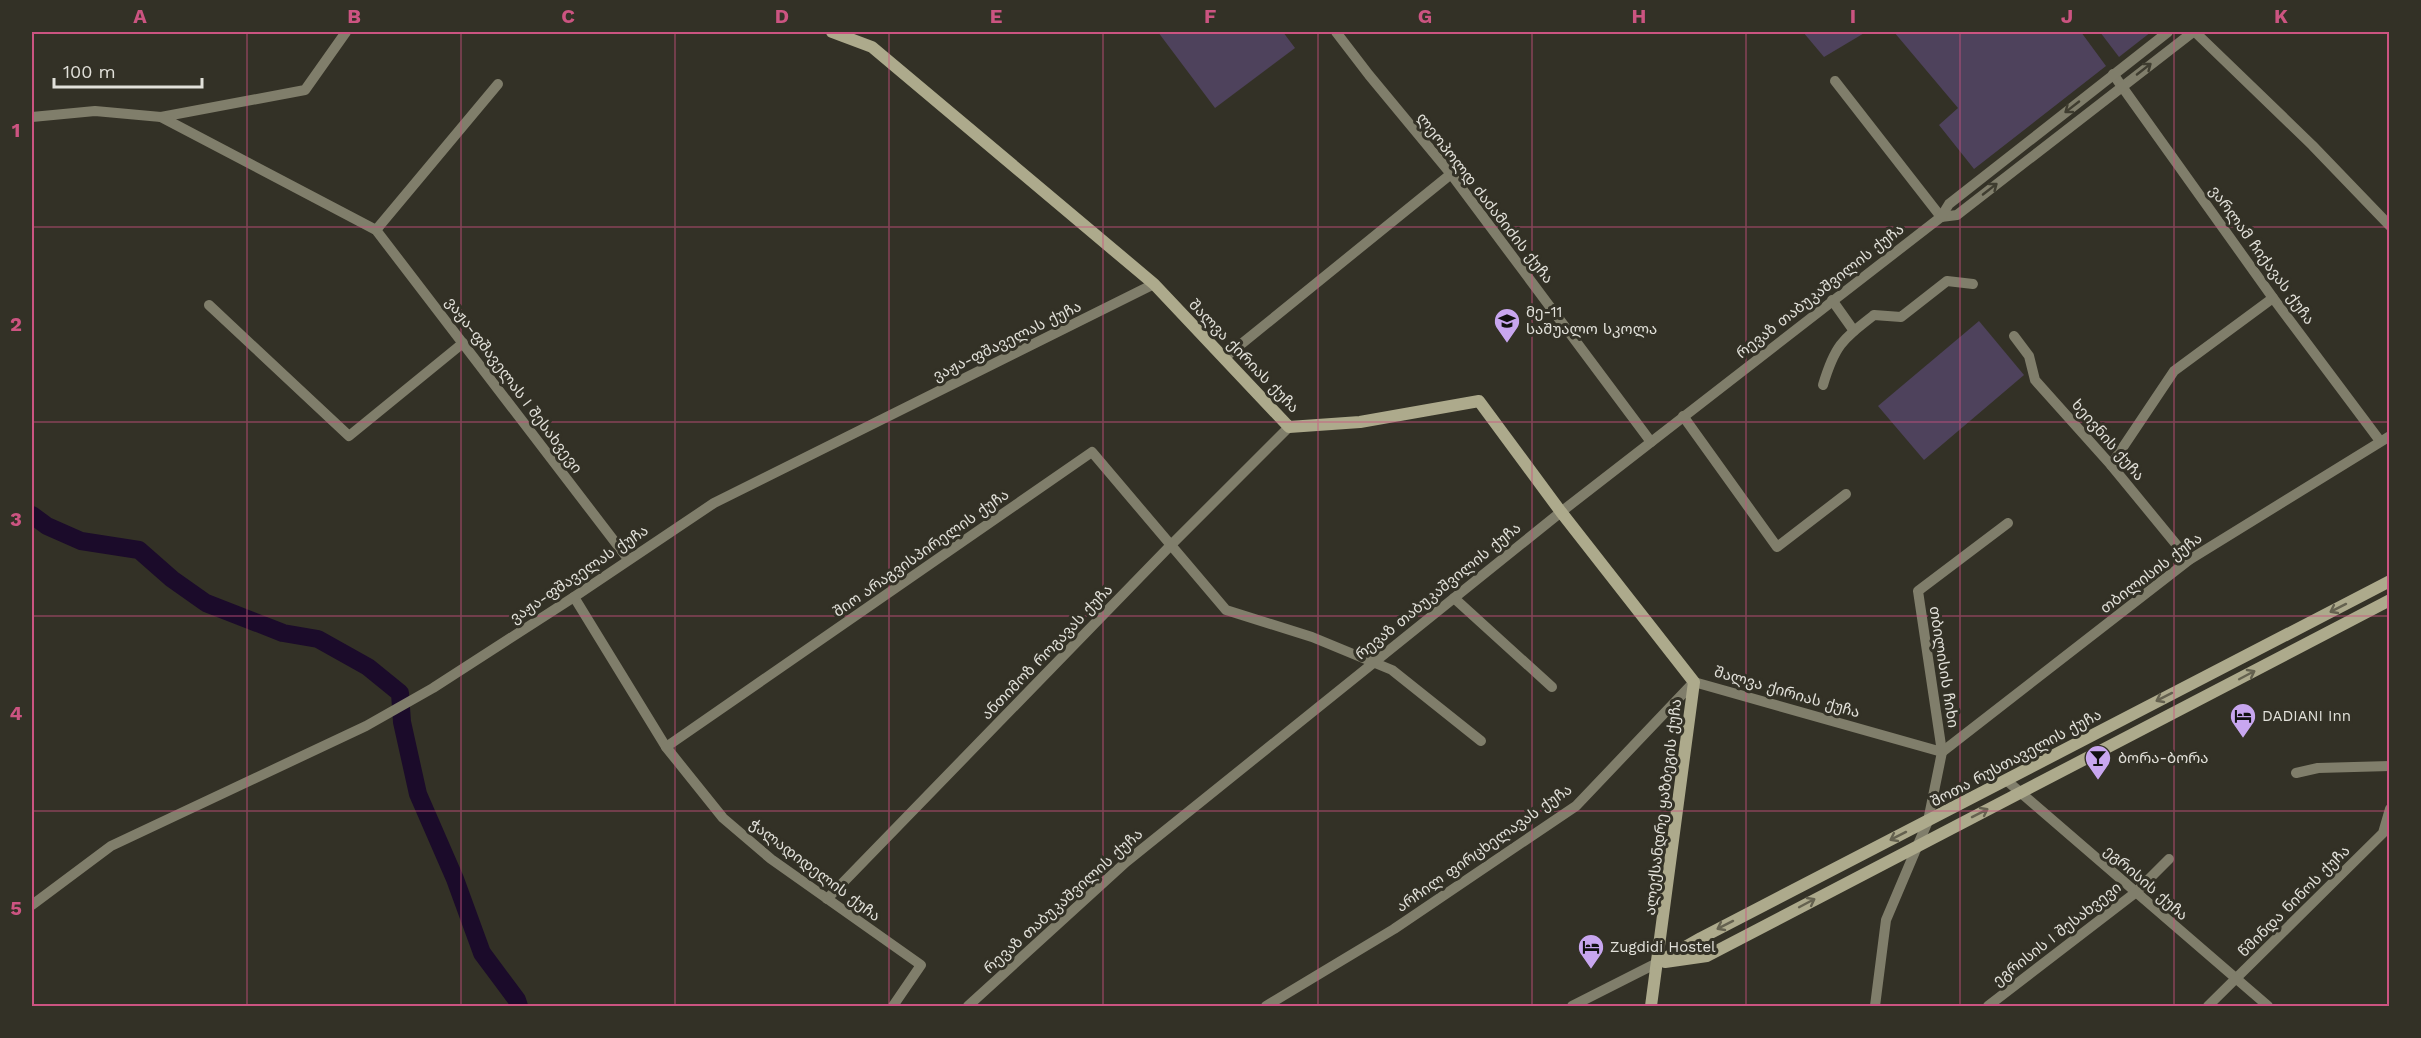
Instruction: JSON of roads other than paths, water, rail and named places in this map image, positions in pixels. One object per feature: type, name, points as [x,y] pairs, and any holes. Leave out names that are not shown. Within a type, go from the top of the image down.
[{"type":"street","points":[[32,117],[95,111],[161,117],[305,90],[346,32]]},
{"type":"street","name":"შალვა ქირიას ქუჩა","points":[[832,32],[872,47],[1154,284],[1289,427],[1360,422],[1479,401],[1561,512],[1694,682],[1942,752]]},
{"type":"street","name":"ლეოპოლდ ძაძამიძის ქუჩა","points":[[1336,32],[1450,174],[1651,442]]},
{"type":"street","name":"რევაზ თაბუკაშვილის ქუჩა","points":[[968,1006],[1126,862],[1561,512],[1941,217],[1949,204],[2168,32]]},
{"type":"street","points":[[2194,32],[2312,145],[2390,226]]},
{"type":"street","name":"რევაზ თაბუკაშვილის ქუჩა","points":[[1941,217],[1957,215],[2194,32]]},
{"type":"street","name":"ვარლამ ჩიქავას ქუჩა","points":[[2113,74],[2273,298],[2385,438]]},
{"type":"street","points":[[1834,81],[1941,217]]},
{"type":"street","points":[[376,230],[498,84]]},
{"type":"street","name":"ვაჟა-ფშაველას I შესახვევი","points":[[161,117],[376,230],[628,559]]},
{"type":"street","points":[[1224,358],[1450,174]]},
{"type":"street","points":[[1823,385],[1837,347],[1874,315],[1901,317],[1947,281],[1973,284]]},
{"type":"street","name":"ვაჟა-ფშაველას ქუჩა","points":[[32,905],[111,846],[366,726],[433,688],[714,503],[1154,284]]},
{"type":"street","points":[[2111,465],[2174,371],[2273,298]]},
{"type":"street","points":[[1832,300],[1854,331]]},
{"type":"street","points":[[208,305],[349,436],[463,343]]},
{"type":"street","name":"ხეივნის ქუჩა","points":[[2014,336],[2029,356],[2035,380],[2111,465],[2189,560]]},
{"type":"street","points":[[1683,416],[1777,547],[1846,494]]},
{"type":"street","name":"ანთიმოზ როგავას ქუჩა","points":[[827,899],[1170,546],[1289,427]]},
{"type":"street","name":"თბილისის ქუჩა","points":[[1942,752],[2189,560],[2385,438]]},
{"type":"street","name":"შიო არაგვისპირელის ქუჩა","points":[[666,747],[1092,452],[1170,546]]},
{"type":"street","name":"თბილისის ჩიხი","points":[[1942,752],[1918,591],[2007,523]]},
{"type":"street","points":[[1170,546],[1227,610],[1312,637],[1392,670],[1481,741]]},
{"type":"street","name":"შოთა რუსთაველის ქუჩა","points":[[1572,1006],[2390,581]]},
{"type":"street","name":"ჭალადიდელის ქუჩა","points":[[574,597],[666,747],[723,818],[771,859],[921,965],[893,1006]]},
{"type":"street","points":[[1454,598],[1552,687]]},
{"type":"street","name":"შოთა რუსთაველის ქუჩა","points":[[1658,963],[1707,956],[2390,600]]},
{"type":"street","name":"ალექსანდრე ყაზბეგის ქუჩა","points":[[1651,1006],[1694,682]]},
{"type":"street","name":"არჩილ ფირცხელავას ქუჩა","points":[[1266,1006],[1394,929],[1576,806],[1694,682]]},
{"type":"street","points":[[1875,1006],[1886,920],[1928,821],[1942,752]]},
{"type":"street","points":[[2296,773],[2318,768],[2390,766]]},
{"type":"street","name":"ეგრისის ქუჩა","points":[[2007,780],[2235,980],[2268,1006]]},
{"type":"street","name":"წმინდა ნინოს ქუჩა","points":[[2208,1006],[2383,833],[2390,809]]},
{"type":"street","name":"ეგრისის I შესახვევი","points":[[1989,1006],[2135,893],[2169,859]]},
{"type":"waterway","points":[[32,515],[47,526],[81,541],[139,550],[172,579],[206,603],[283,633],[318,639],[368,667],[400,693],[402,722],[418,794],[455,879],[482,953],[519,1006]]},
{"type":"place","name":"მე-11 საშუალო სკოლა","points":[[1507,344]]},
{"type":"place","name":"DADIANI Inn","points":[[2243,739]]},
{"type":"place","name":"ბორა-ბორა","points":[[2098,781]]},
{"type":"place","name":"Zugdidi Hostel","points":[[1591,970]]}]
